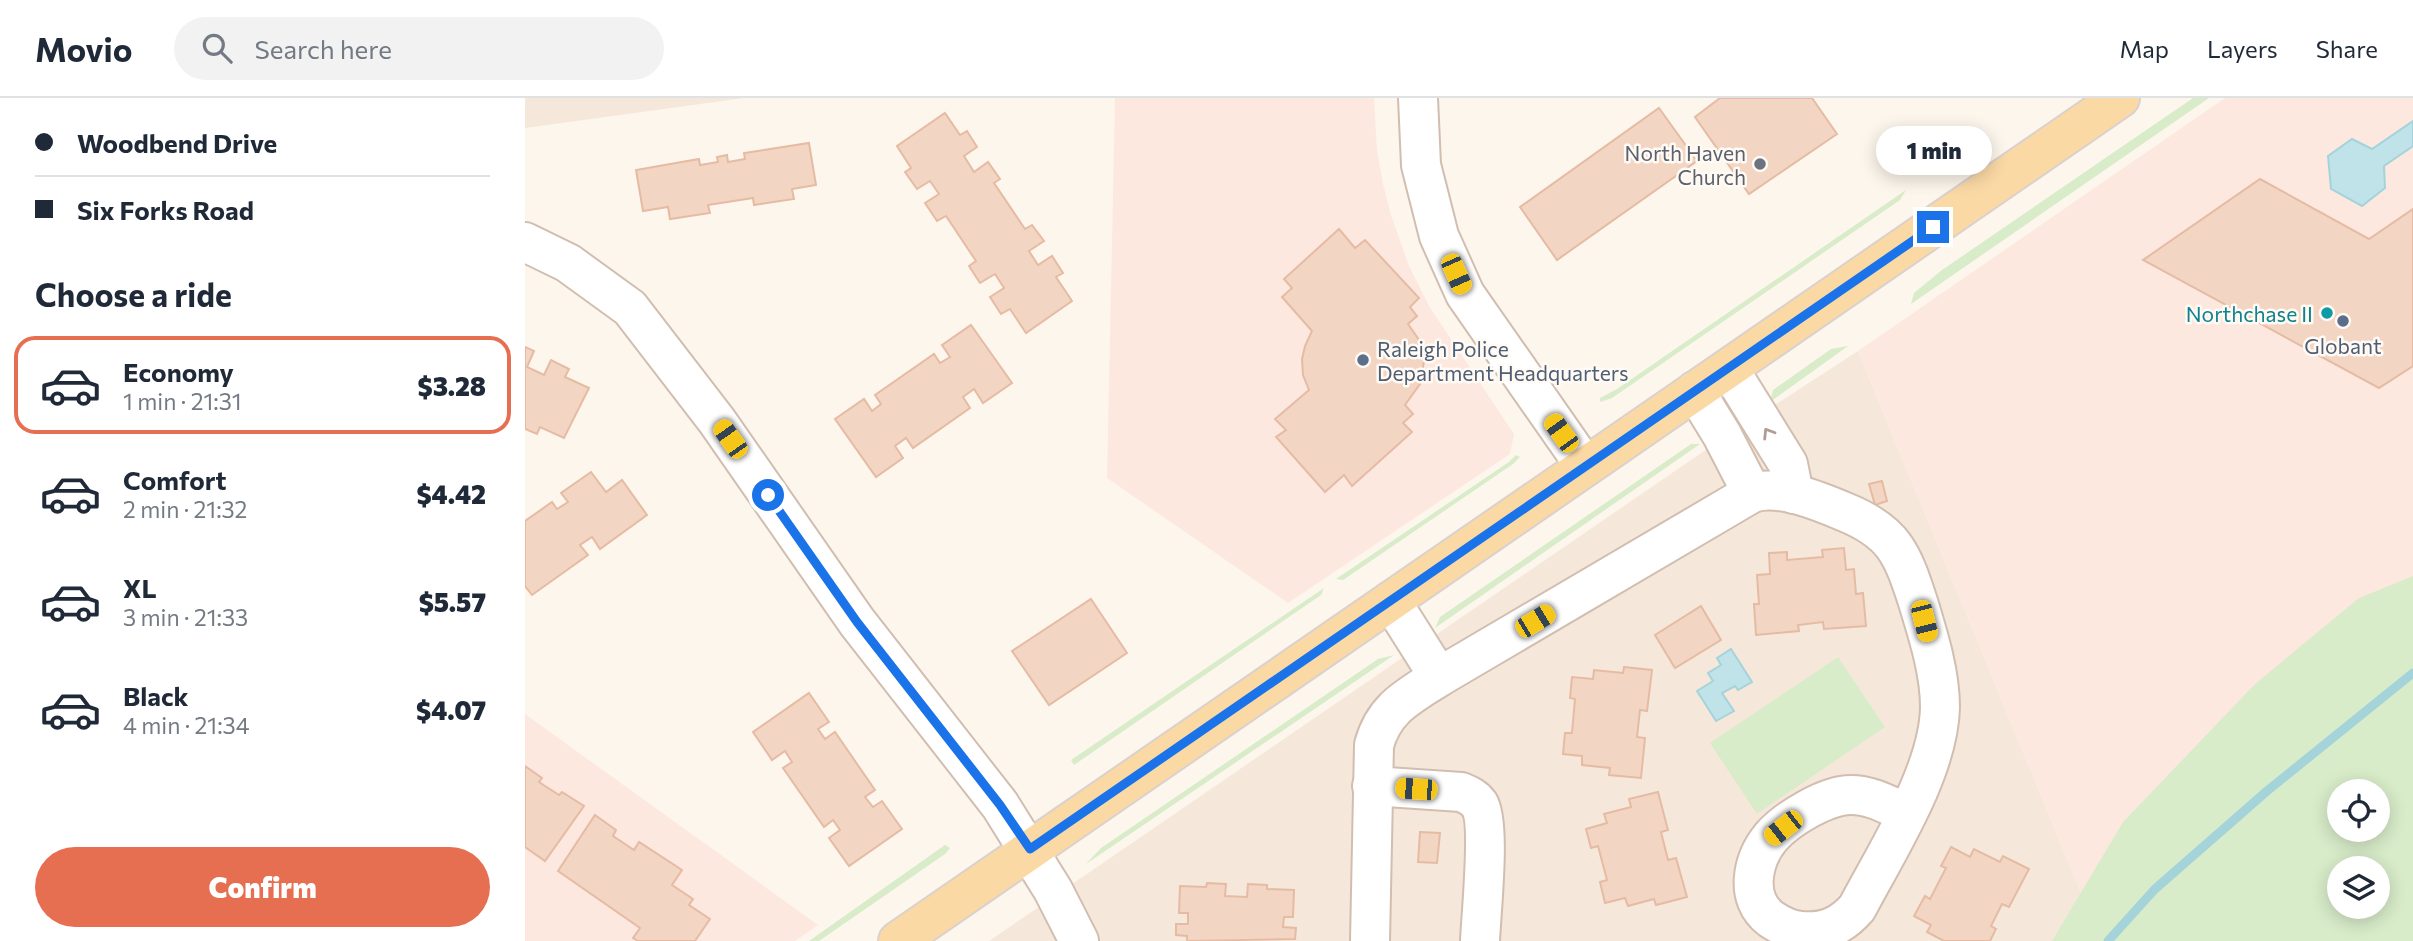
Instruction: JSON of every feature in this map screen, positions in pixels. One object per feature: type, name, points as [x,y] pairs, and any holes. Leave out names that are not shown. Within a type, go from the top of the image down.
[{"type":"main road","points":[[898,941],[2120,98]]},
{"type":"street","points":[[1418,98],[1421,165],[1439,236],[1465,294],[1585,466]]},
{"type":"street","points":[[525,242],[568,263],[630,308],[715,418],[857,622],[1000,805],[1030,849],[1079,941]]},
{"type":"street","points":[[1729,369],[1788,464],[1794,495]]},
{"type":"street","points":[[1695,391],[1722,435],[1752,493]]},
{"type":"street","points":[[1370,941],[1372,786],[1374,745],[1379,725],[1399,705],[1439,677],[1762,489],[1794,495],[1867,521],[1885,534],[1899,552],[1910,579],[1934,663],[1940,705],[1937,737],[1929,765],[1906,813]]},
{"type":"street","points":[[1391,601],[1439,677]]},
{"type":"street","points":[[1372,786],[1461,792],[1472,796],[1479,804],[1485,824],[1481,941]]},
{"type":"shaded area","points":[[525,98],[744,98],[525,128]]},
{"type":"shaded area","points":[[1115,98],[1374,98],[1377,150],[1383,184],[1409,266],[1429,306],[1514,434],[1510,454],[1288,603],[1107,478]]},
{"type":"shaded area","points":[[2225,98],[2413,98],[2413,673],[2101,941],[1858,351]]},
{"type":"shaded area","points":[[1858,351],[2101,941],[989,941],[1710,447]]},
{"type":"shaded area","points":[[525,714],[818,925],[795,941],[525,941]]},
{"type":"green space","points":[[2193,98],[2209,98],[1911,304],[1914,293],[1942,270]]},
{"type":"green space","points":[[1906,190],[1900,200],[1612,398],[1600,402],[1600,398],[1617,389]]},
{"type":"green space","points":[[1848,346],[1770,402],[1773,390],[1831,349]]},
{"type":"green space","points":[[1691,444],[1700,444],[1435,628],[1440,617]]},
{"type":"green space","points":[[1516,455],[1520,457],[1513,464],[1343,580],[1336,579],[1509,462]]},
{"type":"green space","points":[[2413,576],[2413,941],[2052,941],[2123,822],[2255,684],[2359,598]]},
{"type":"green space","points":[[1324,588],[1321,595],[1074,765],[1071,760]]},
{"type":"green space","points":[[1394,655],[1086,864],[1101,848],[1378,659]]},
{"type":"green space","points":[[1838,657],[1885,727],[1757,814],[1710,743]]},
{"type":"green space","points":[[945,845],[950,848],[945,854],[819,941],[809,941]]},
{"type":"water","points":[[2413,121],[2413,146],[2384,166],[2385,188],[2362,206],[2331,189],[2328,156],[2352,139],[2372,149]]},
{"type":"water","points":[[1731,649],[1752,682],[1738,690],[1735,686],[1722,693],[1734,711],[1716,721],[1697,691],[1713,681],[1708,673],[1721,665],[1717,658]]},
{"type":"building","name":"North Haven Church","points":[[1720,98],[1812,98],[1837,134],[1749,194],[1695,117]]},
{"type":"building","points":[[1659,108],[1697,161],[1557,260],[1520,207]]},
{"type":"building","points":[[945,113],[960,135],[967,131],[977,147],[964,156],[974,172],[988,162],[1000,179],[994,183],[1025,229],[1032,225],[1044,241],[1029,251],[1038,265],[1052,256],[1063,273],[1056,277],[1072,301],[1026,333],[1010,309],[1001,314],[990,297],[1004,288],[995,274],[980,283],[969,266],[976,261],[946,216],[937,221],[925,203],[939,194],[930,181],[917,189],[905,172],[911,168],[897,146]]},
{"type":"building","points":[[809,143],[816,185],[792,189],[794,199],[754,205],[753,198],[708,205],[710,213],[670,219],[668,207],[643,211],[636,170],[699,159],[700,165],[718,162],[717,157],[727,155],[728,162],[745,159],[744,153]]},
{"type":"building","name":"Northchase II","points":[[2260,179],[2369,239],[2413,209],[2413,366],[2379,388],[2143,260]]},
{"type":"building","name":"Raleigh Police Department Headquarters","points":[[1339,229],[1355,248],[1365,240],[1419,298],[1410,307],[1417,316],[1408,324],[1419,340],[1424,361],[1420,384],[1405,405],[1413,414],[1403,423],[1412,432],[1352,486],[1344,475],[1325,492],[1276,437],[1286,430],[1275,419],[1309,390],[1303,375],[1302,359],[1312,331],[1282,297],[1292,288],[1284,279]]},
{"type":"building","points":[[971,325],[1012,383],[983,403],[974,389],[963,397],[970,408],[913,448],[906,438],[895,446],[903,458],[876,477],[835,419],[864,399],[872,411],[881,404],[875,395],[934,354],[940,363],[950,357],[942,345]]},
{"type":"building","points":[[525,347],[534,351],[527,367],[544,375],[551,360],[569,369],[565,377],[589,388],[564,438],[540,427],[537,434],[525,429]]},
{"type":"building","points":[[591,472],[606,492],[622,480],[647,515],[600,549],[592,537],[580,545],[588,555],[532,595],[525,586],[525,521],[552,502],[557,509],[568,502],[561,493]]},
{"type":"building","points":[[1882,481],[1887,501],[1875,505],[1869,484]]},
{"type":"building","points":[[1844,548],[1846,570],[1854,569],[1856,594],[1863,593],[1866,626],[1824,629],[1823,622],[1798,625],[1799,631],[1756,635],[1754,604],[1759,604],[1757,575],[1770,574],[1769,553],[1787,552],[1787,560],[1823,557],[1822,550]]},
{"type":"building","points":[[1091,599],[1127,653],[1049,705],[1012,651]]},
{"type":"building","points":[[1701,606],[1721,640],[1675,668],[1655,635]]},
{"type":"building","points":[[1624,667],[1652,670],[1647,711],[1640,710],[1637,737],[1645,738],[1641,778],[1609,775],[1610,768],[1582,765],[1582,756],[1563,754],[1565,733],[1572,733],[1575,699],[1570,698],[1572,677],[1593,679],[1594,670],[1623,673]]},
{"type":"building","points":[[809,693],[829,722],[818,729],[825,739],[835,732],[875,790],[865,797],[873,807],[882,801],[902,829],[849,866],[829,838],[840,830],[833,820],[824,827],[783,768],[792,762],[785,751],[772,760],[753,732]]},
{"type":"building","points":[[525,766],[542,778],[539,782],[584,806],[545,861],[525,847]]},
{"type":"building","points":[[1658,792],[1668,830],[1661,832],[1668,860],[1676,858],[1687,897],[1656,905],[1654,899],[1628,906],[1625,898],[1605,903],[1600,882],[1607,880],[1598,846],[1591,848],[1586,829],[1607,823],[1604,814],[1631,807],[1629,799]]},
{"type":"building","points":[[595,815],[616,830],[613,836],[634,850],[639,842],[682,870],[672,885],[693,899],[689,905],[710,919],[695,941],[638,941],[633,938],[640,928],[558,871]]},
{"type":"building","points":[[1420,832],[1440,833],[1437,863],[1418,862]]},
{"type":"building","points":[[1951,847],[1970,857],[1974,849],[2000,862],[2003,856],[2029,869],[2009,907],[2002,904],[1991,926],[1996,929],[1990,941],[1944,941],[1927,932],[1931,925],[1914,916],[1925,896],[1930,899],[1946,868],[1941,866]]},
{"type":"building","points":[[1207,883],[1226,884],[1225,896],[1247,897],[1248,884],[1267,885],[1267,889],[1294,890],[1293,917],[1284,917],[1283,927],[1296,928],[1295,939],[1187,941],[1187,936],[1176,935],[1176,924],[1188,924],[1188,913],[1179,913],[1180,886],[1206,887]]},
{"type":"waterway","points":[[2108,941],[2155,889],[2267,791],[2413,673]]},
{"type":"place","name":"North Haven Church","points":[[1760,164]]},
{"type":"place","name":"Northchase II","points":[[2327,313]]},
{"type":"place","name":"Globant","points":[[2343,321]]},
{"type":"place","name":"Raleigh Police Department Headquarters","points":[[1363,360]]},
{"type":"route","points":[[768,495],[857,622],[1000,805],[1030,849],[1933,227]]}]
